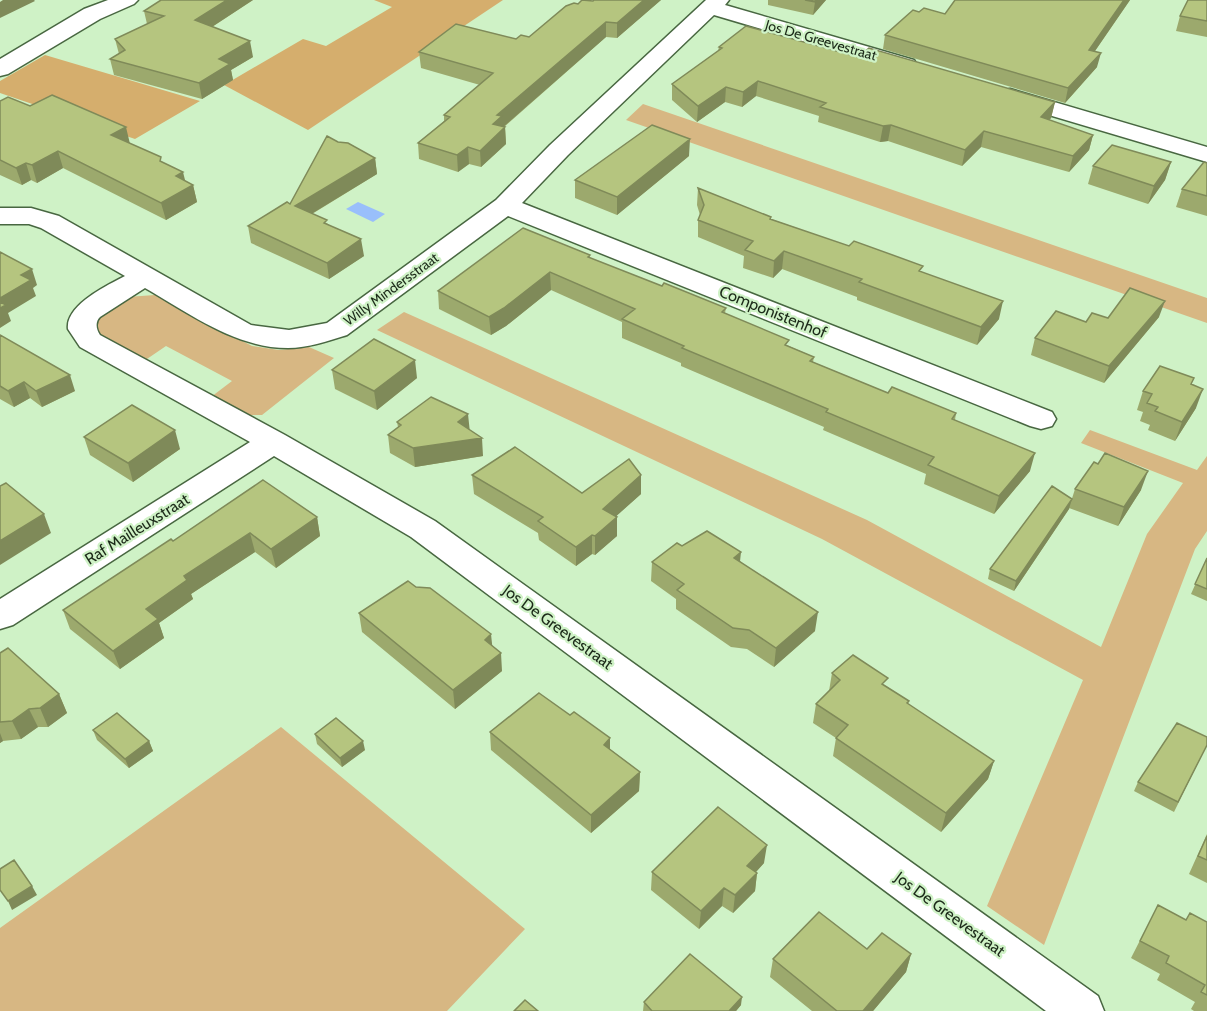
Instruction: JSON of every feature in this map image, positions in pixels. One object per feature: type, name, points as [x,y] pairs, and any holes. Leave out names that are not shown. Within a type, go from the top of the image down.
[{"type":"street","points":[[0,69],[92,14],[127,0]]},
{"type":"street","name":"Jos De Greevestraat","points":[[714,4],[931,73]]},
{"type":"street","name":"Willy Mindersstraat","points":[[0,216],[31,216],[50,222],[241,331],[275,340],[306,339],[337,329],[505,206],[559,150],[714,4]]},
{"type":"street","points":[[987,89],[1207,154]]},
{"type":"street","name":"Componistenhof","points":[[505,206],[1041,419]]},
{"type":"street","name":"Jos De Greevestraat","points":[[144,277],[92,308],[85,316],[82,324],[84,333],[90,341],[274,442],[423,529],[1082,1011]]},
{"type":"street","name":"Raf Mailleuxstraat","points":[[0,616],[274,442]]},
{"type":"shaded area","points":[[374,0],[503,0],[308,130],[224,85],[303,39],[326,46],[392,7]]},
{"type":"shaded area","points":[[45,55],[200,101],[135,139],[0,93],[0,81]]},
{"type":"shaded area","points":[[643,104],[1207,298],[1207,323],[626,120]]},
{"type":"shaded area","points":[[155,295],[252,346],[279,350],[309,347],[334,358],[262,415],[249,415],[211,397],[232,381],[166,346],[144,361],[98,334],[92,322],[127,297]]},
{"type":"shaded area","points":[[404,312],[867,520],[1101,647],[1147,534],[1183,483],[1081,443],[1090,430],[1197,470],[1207,456],[1207,531],[1195,549],[1044,945],[987,906],[1083,680],[822,539],[377,330]]},
{"type":"shaded area","points":[[281,727],[525,929],[447,1011],[0,1011],[0,928]]},
{"type":"water","points":[[358,202],[385,214],[373,222],[346,209]]},
{"type":"building","points":[[161,0],[227,0],[195,20],[250,41],[219,59],[230,64],[199,83],[110,59],[125,50],[115,39],[164,16],[144,11]]},
{"type":"building","points":[[582,0],[644,0],[617,23],[606,22],[497,115],[502,116],[493,124],[505,127],[480,151],[468,147],[457,155],[418,143],[450,117],[444,115],[493,73],[419,52],[456,24],[516,39],[521,35],[529,37],[566,6],[578,4]]},
{"type":"building","points":[[955,0],[1124,0],[1089,50],[1101,53],[1068,88],[885,35],[913,10],[919,12],[924,8],[945,14]]},
{"type":"building","points":[[1188,0],[1207,0],[1207,21],[1180,16]]},
{"type":"building","points":[[746,26],[858,57],[869,48],[1055,102],[1041,117],[1093,135],[1073,156],[984,131],[965,150],[891,125],[883,126],[820,107],[826,103],[758,81],[743,92],[726,87],[698,106],[672,84],[722,48],[719,47]]},
{"type":"building","points":[[52,95],[126,127],[111,135],[161,157],[160,161],[183,172],[176,176],[193,185],[161,203],[58,151],[32,165],[26,163],[16,168],[0,160],[0,101],[8,97],[30,106]]},
{"type":"building","points":[[652,125],[690,139],[617,197],[575,180]]},
{"type":"building","points":[[327,136],[338,142],[348,143],[375,158],[295,206],[327,220],[324,223],[361,239],[327,263],[248,226],[287,202],[290,204]]},
{"type":"building","points":[[1112,145],[1171,162],[1154,186],[1093,166]]},
{"type":"building","points":[[1204,162],[1207,163],[1207,196],[1182,189]]},
{"type":"building","points":[[698,188],[771,217],[770,219],[849,246],[854,241],[923,266],[919,271],[1003,301],[981,327],[859,282],[862,279],[784,251],[774,261],[745,250],[753,241],[698,220],[704,205]]},
{"type":"building","points":[[523,228],[590,255],[588,257],[662,286],[664,283],[726,308],[722,312],[789,340],[785,345],[814,357],[810,361],[888,393],[892,387],[956,413],[952,419],[1035,453],[999,496],[928,465],[934,457],[826,412],[828,409],[682,348],[684,346],[622,319],[635,309],[550,272],[489,317],[438,291]]},
{"type":"building","points":[[0,252],[32,269],[21,275],[31,280],[0,298]]},
{"type":"building","points":[[1130,288],[1165,301],[1109,366],[1035,338],[1056,311],[1086,322],[1092,313],[1108,318]]},
{"type":"building","points":[[0,335],[70,375],[36,391],[24,382],[8,391],[0,386]]},
{"type":"building","points":[[374,339],[415,360],[374,391],[332,370]]},
{"type":"building","points":[[1160,366],[1194,378],[1191,384],[1203,389],[1182,422],[1155,411],[1158,407],[1147,403],[1152,394],[1143,391]]},
{"type":"building","points":[[431,397],[468,414],[458,422],[482,438],[413,448],[388,435],[401,425],[397,422]]},
{"type":"building","points":[[132,405],[175,430],[128,463],[84,437]]},
{"type":"building","points":[[515,447],[582,493],[629,459],[641,475],[603,509],[617,517],[595,536],[592,535],[576,547],[538,521],[543,517],[472,475]]},
{"type":"building","points":[[1105,453],[1148,471],[1124,507],[1075,489],[1094,462],[1098,464]]},
{"type":"building","points":[[263,480],[317,517],[271,549],[250,533],[184,576],[187,580],[146,609],[158,619],[113,651],[63,610],[171,539],[173,541]]},
{"type":"building","points":[[6,483],[44,514],[0,541],[0,486]]},
{"type":"building","points":[[1052,486],[1072,499],[1016,581],[990,569]]},
{"type":"building","points":[[707,531],[741,552],[734,558],[818,612],[776,648],[749,630],[733,628],[677,590],[684,584],[652,562],[677,543],[682,546]]},
{"type":"building","points":[[1207,558],[1207,589],[1195,584]]},
{"type":"building","points":[[408,581],[416,587],[430,588],[491,634],[485,640],[501,653],[453,690],[359,613]]},
{"type":"building","points":[[8,648],[59,694],[40,708],[29,709],[12,721],[0,722],[0,653]]},
{"type":"building","points":[[853,655],[888,678],[882,684],[909,701],[907,703],[994,761],[946,813],[836,738],[848,725],[816,704],[840,680],[832,673]]},
{"type":"building","points":[[539,693],[570,715],[574,712],[610,738],[604,745],[640,772],[591,815],[490,732]]},
{"type":"building","points":[[117,713],[149,741],[125,759],[93,730]]},
{"type":"building","points":[[336,718],[363,741],[340,758],[315,734]]},
{"type":"building","points":[[1177,723],[1207,737],[1207,745],[1178,802],[1138,782]]},
{"type":"building","points":[[718,807],[767,845],[747,866],[757,873],[735,895],[724,888],[701,911],[652,872]]},
{"type":"building","points":[[1207,836],[1207,860],[1198,856]]},
{"type":"building","points":[[14,860],[32,886],[8,901],[0,890],[0,869]]},
{"type":"building","points":[[1158,905],[1186,920],[1190,913],[1207,922],[1207,995],[1201,992],[1205,985],[1166,963],[1169,956],[1140,941]]},
{"type":"building","points":[[819,912],[867,949],[882,933],[911,954],[863,1011],[837,1011],[773,959]]},
{"type":"building","points":[[690,954],[742,997],[729,1011],[652,1011],[644,1002]]},
{"type":"building","points":[[525,1000],[538,1011],[514,1011]]}]
